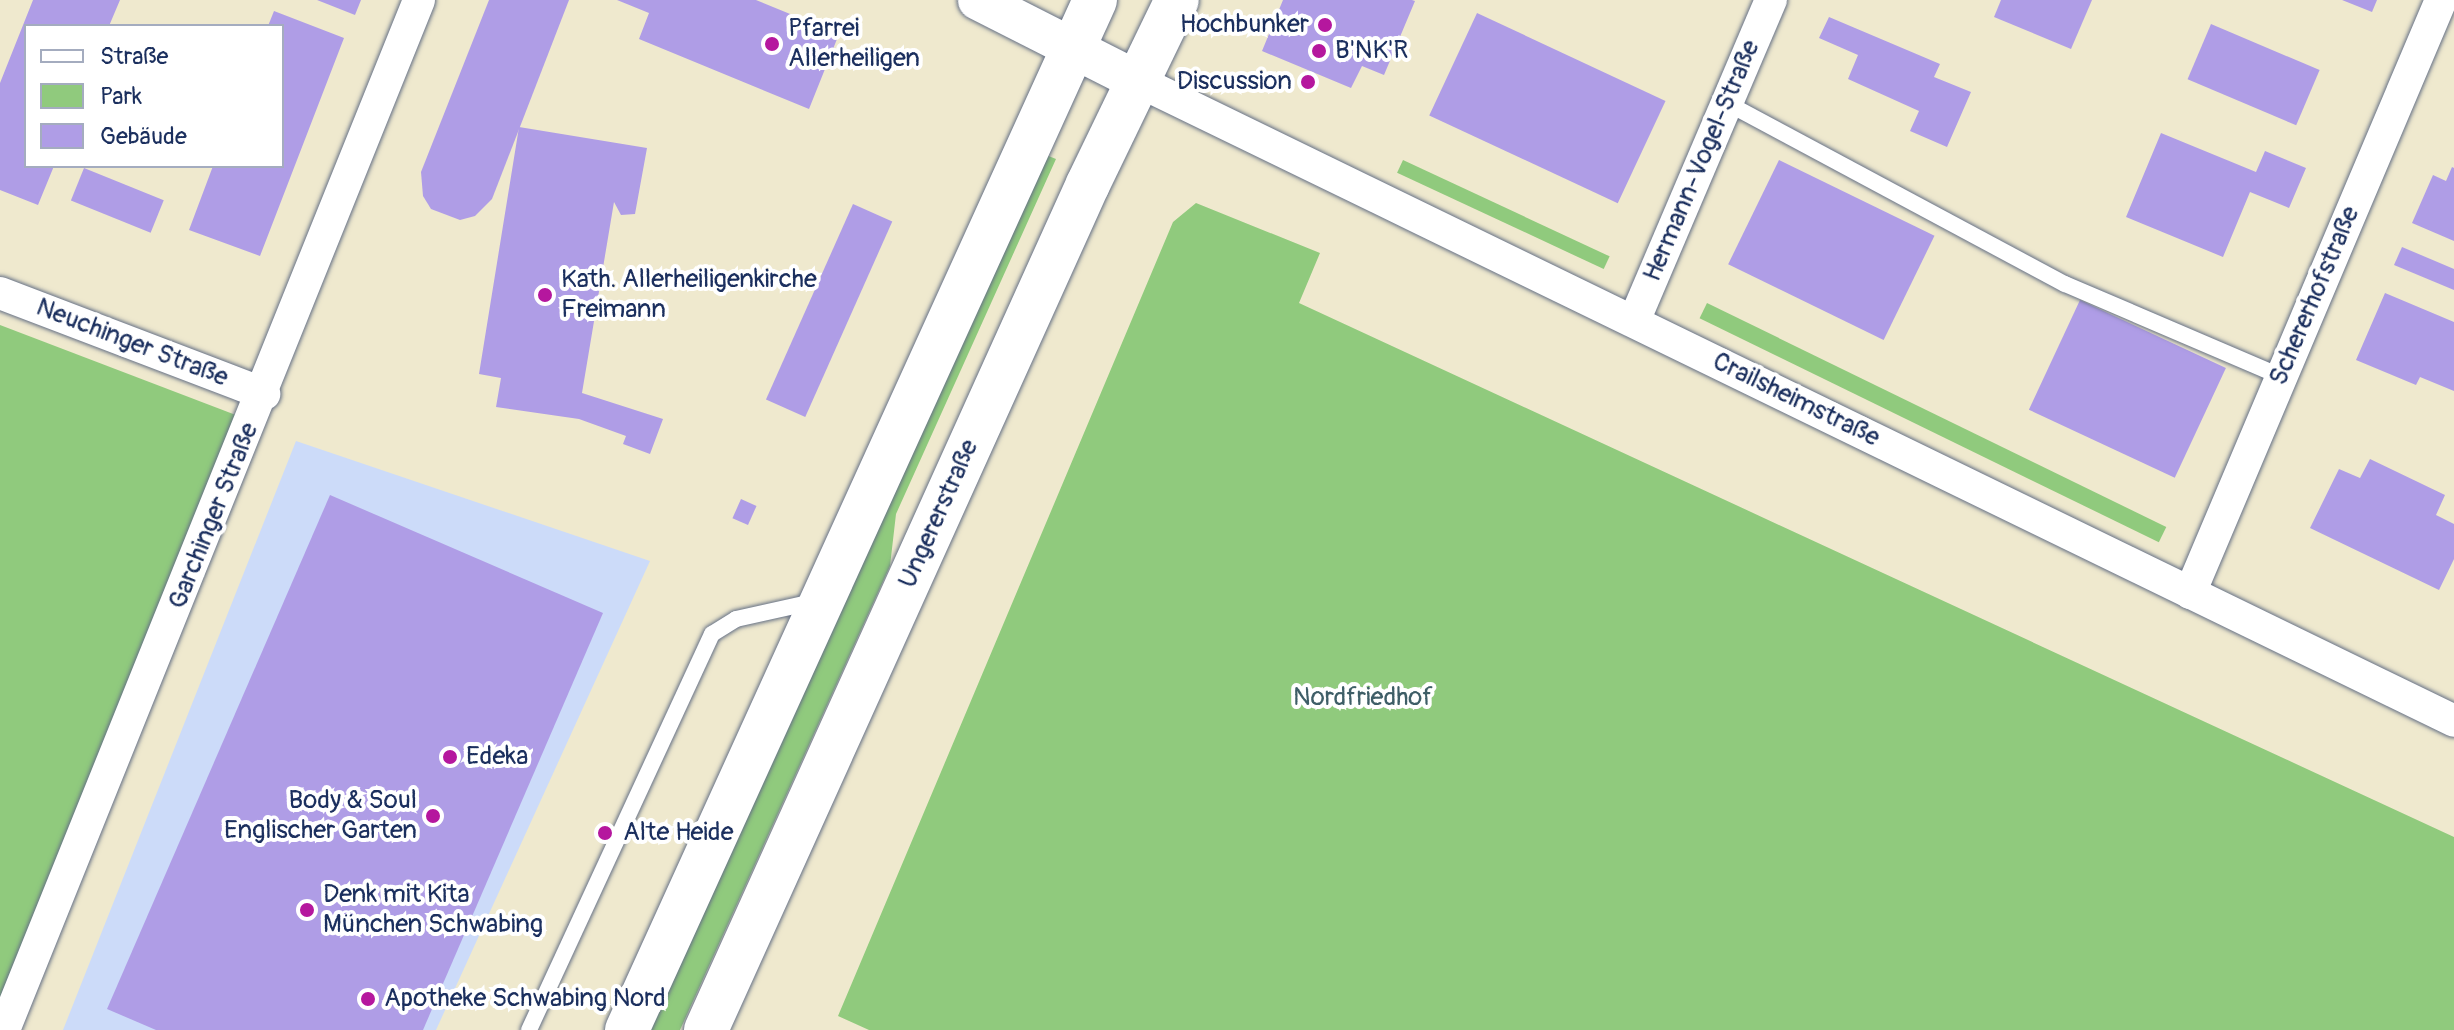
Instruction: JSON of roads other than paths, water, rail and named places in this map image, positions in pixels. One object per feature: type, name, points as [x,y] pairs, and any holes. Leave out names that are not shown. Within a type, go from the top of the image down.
[{"type":"main road","points":[[627,1030],[1095,0]]},
{"type":"main road","name":"Ungererstraße","points":[[706,1030],[1177,0]]},
{"type":"street","name":"Garchinger Straße","points":[[4,1030],[264,394],[419,0]]},
{"type":"street","points":[[978,0],[1138,81]]},
{"type":"street","name":"Hermann-Vogel-Straße","points":[[1634,321],[1771,0]]},
{"type":"street","name":"Schererhofstraße","points":[[2190,593],[2441,0]]},
{"type":"street","name":"Crailsheimstraße","points":[[1138,81],[2454,721]]},
{"type":"street","name":"Neuchinger Straße","points":[[0,293],[264,394]]},
{"type":"lane","points":[[1727,103],[2065,284],[2280,376]]},
{"type":"lane","points":[[529,1030],[712,634],[736,619],[822,600]]},
{"type":"place","name":"Hochbunker","points":[[1325,25]]},
{"type":"place","name":"Pfarrei Allerheiligen","points":[[772,44]]},
{"type":"place","name":"B'NK'R","points":[[1319,51]]},
{"type":"place","name":"Discussion","points":[[1308,82]]},
{"type":"place","name":"Kath. Allerheiligenkirche Freimann","points":[[545,295]]},
{"type":"place","name":"Edeka","points":[[450,757]]},
{"type":"place","name":"Body & Soul Englischer Garten","points":[[433,816]]},
{"type":"place","name":"Alte Heide","points":[[605,833]]},
{"type":"place","name":"Denk mit Kita München Schwabing","points":[[307,910]]},
{"type":"place","name":"Apotheke Schwabing Nord","points":[[368,999]]},
{"type":"park label","name":"Nordfriedhof","points":[[1363,698]]}]
